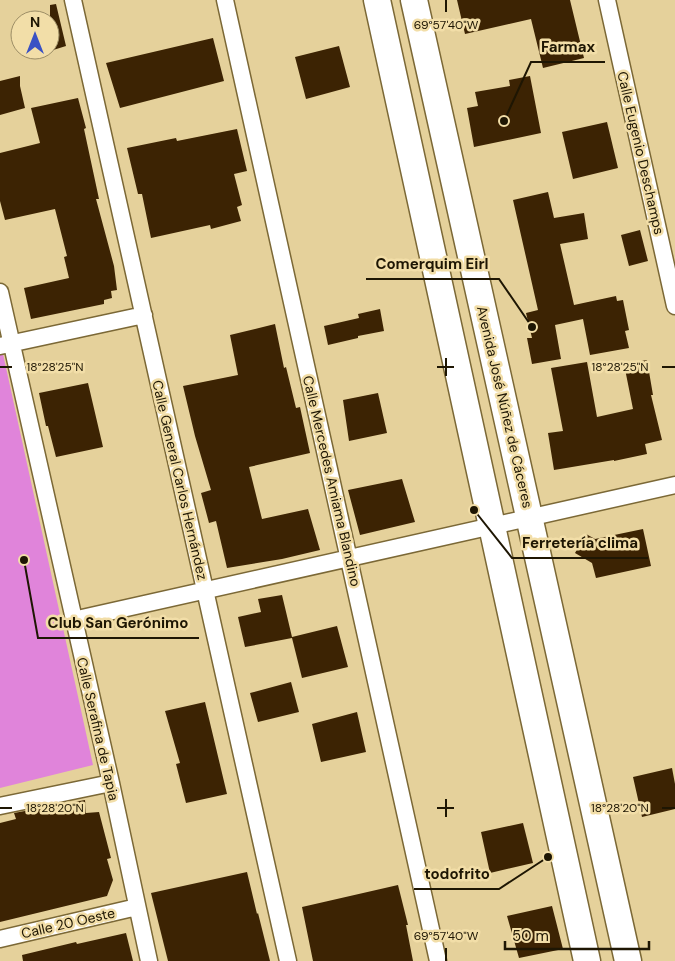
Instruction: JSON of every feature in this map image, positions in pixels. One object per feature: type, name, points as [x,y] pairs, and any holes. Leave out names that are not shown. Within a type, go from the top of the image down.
[{"type":"main road","points":[[377,0],[588,961]]},
{"type":"main road","name":"Avenida José Núñez de Cáceres","points":[[414,0],[628,961]]},
{"type":"street","name":"Calle General Carlos Hernández","points":[[73,0],[288,961]]},
{"type":"street","name":"Calle Mercedes Amiama Blandino","points":[[225,0],[438,961]]},
{"type":"street","name":"Calle Eugenio Deschamps","points":[[607,0],[675,306]]},
{"type":"street","name":"Calle Serafina de Tapia","points":[[0,292],[6,345],[111,783],[149,961]]},
{"type":"street","points":[[6,345],[144,315]]},
{"type":"street","points":[[73,620],[675,484]]},
{"type":"street","points":[[0,806],[111,783]]},
{"type":"street","name":"Calle 20 Oeste","points":[[0,939],[137,908]]},
{"type":"shaded area","points":[[3,354],[93,765],[0,788],[0,355]]},
{"type":"building","points":[[457,0],[570,0],[584,58],[543,68],[531,19],[465,34]]},
{"type":"building","points":[[56,4],[57,10],[50,10],[50,5]]},
{"type":"building","points":[[60,21],[66,46],[60,48]]},
{"type":"building","points":[[213,38],[224,81],[120,108],[106,63]]},
{"type":"building","points":[[339,46],[350,87],[306,99],[295,57]]},
{"type":"building","points":[[20,76],[20,86],[25,108],[0,115],[0,81]]},
{"type":"building","points":[[530,76],[541,133],[474,147],[467,108],[478,106],[475,92],[510,86],[509,80]]},
{"type":"building","points":[[78,98],[86,128],[84,129],[99,199],[96,199],[114,266],[117,290],[111,291],[112,298],[104,300],[104,304],[31,319],[24,288],[69,278],[64,257],[67,256],[55,209],[5,220],[0,201],[0,153],[40,143],[31,108]]},
{"type":"building","points":[[607,122],[618,168],[573,179],[562,132]]},
{"type":"building","points":[[237,129],[247,171],[234,174],[242,205],[237,207],[241,221],[211,229],[210,225],[151,238],[142,194],[138,194],[127,148],[176,138],[177,141]]},
{"type":"building","points":[[548,192],[554,218],[584,213],[588,239],[560,244],[574,305],[616,296],[617,301],[623,300],[629,330],[625,331],[629,348],[590,355],[583,319],[555,325],[561,359],[532,364],[527,338],[532,338],[526,313],[538,310],[513,200]]},
{"type":"building","points":[[640,230],[648,261],[629,266],[621,235]]},
{"type":"building","points":[[380,309],[384,331],[328,345],[324,326],[359,318],[358,314]]},
{"type":"building","points":[[275,324],[284,368],[286,367],[296,408],[300,407],[310,453],[249,467],[262,519],[308,509],[320,550],[282,559],[227,568],[216,521],[209,523],[201,493],[211,490],[183,386],[238,375],[230,335]]},
{"type":"building","points":[[647,360],[653,395],[651,395],[662,440],[645,444],[647,454],[554,470],[548,433],[563,431],[551,368],[587,362],[597,417],[633,409],[624,364]]},
{"type":"building","points":[[88,383],[103,447],[56,457],[48,426],[46,426],[39,393]]},
{"type":"building","points":[[378,393],[387,433],[349,441],[343,400]]},
{"type":"building","points":[[402,479],[415,522],[360,535],[348,490]]},
{"type":"building","points":[[643,529],[651,566],[596,578],[592,563],[575,553],[586,534],[595,539]]},
{"type":"building","points":[[282,595],[292,637],[337,626],[348,667],[302,678],[292,638],[245,647],[238,617],[261,612],[258,599]]},
{"type":"building","points":[[291,682],[299,712],[258,722],[250,693]]},
{"type":"building","points":[[205,702],[227,794],[186,803],[176,764],[180,763],[165,711]]},
{"type":"building","points":[[357,712],[366,752],[321,762],[312,724]]},
{"type":"building","points":[[672,768],[675,784],[675,809],[642,817],[633,777]]},
{"type":"building","points":[[85,800],[86,813],[99,812],[111,858],[107,859],[113,880],[107,896],[0,922],[0,823],[16,819],[14,813]]},
{"type":"building","points":[[523,823],[533,863],[490,873],[481,832]]},
{"type":"building","points":[[247,872],[270,961],[168,961],[151,893]]},
{"type":"building","points":[[398,885],[408,925],[406,925],[413,961],[313,961],[302,907]]},
{"type":"building","points":[[552,906],[563,949],[519,958],[507,916]]},
{"type":"building","points":[[126,933],[133,961],[23,961],[22,955],[76,942],[77,944]]},
{"type":"place","name":"Farmax","points":[[504,121]]},
{"type":"place","name":"Comerquim Eirl","points":[[532,327]]},
{"type":"place","name":"Ferretería clima","points":[[474,510]]},
{"type":"place","name":"Club San Gerónimo","points":[[24,560]]},
{"type":"place","name":"todofrito","points":[[548,857]]}]
